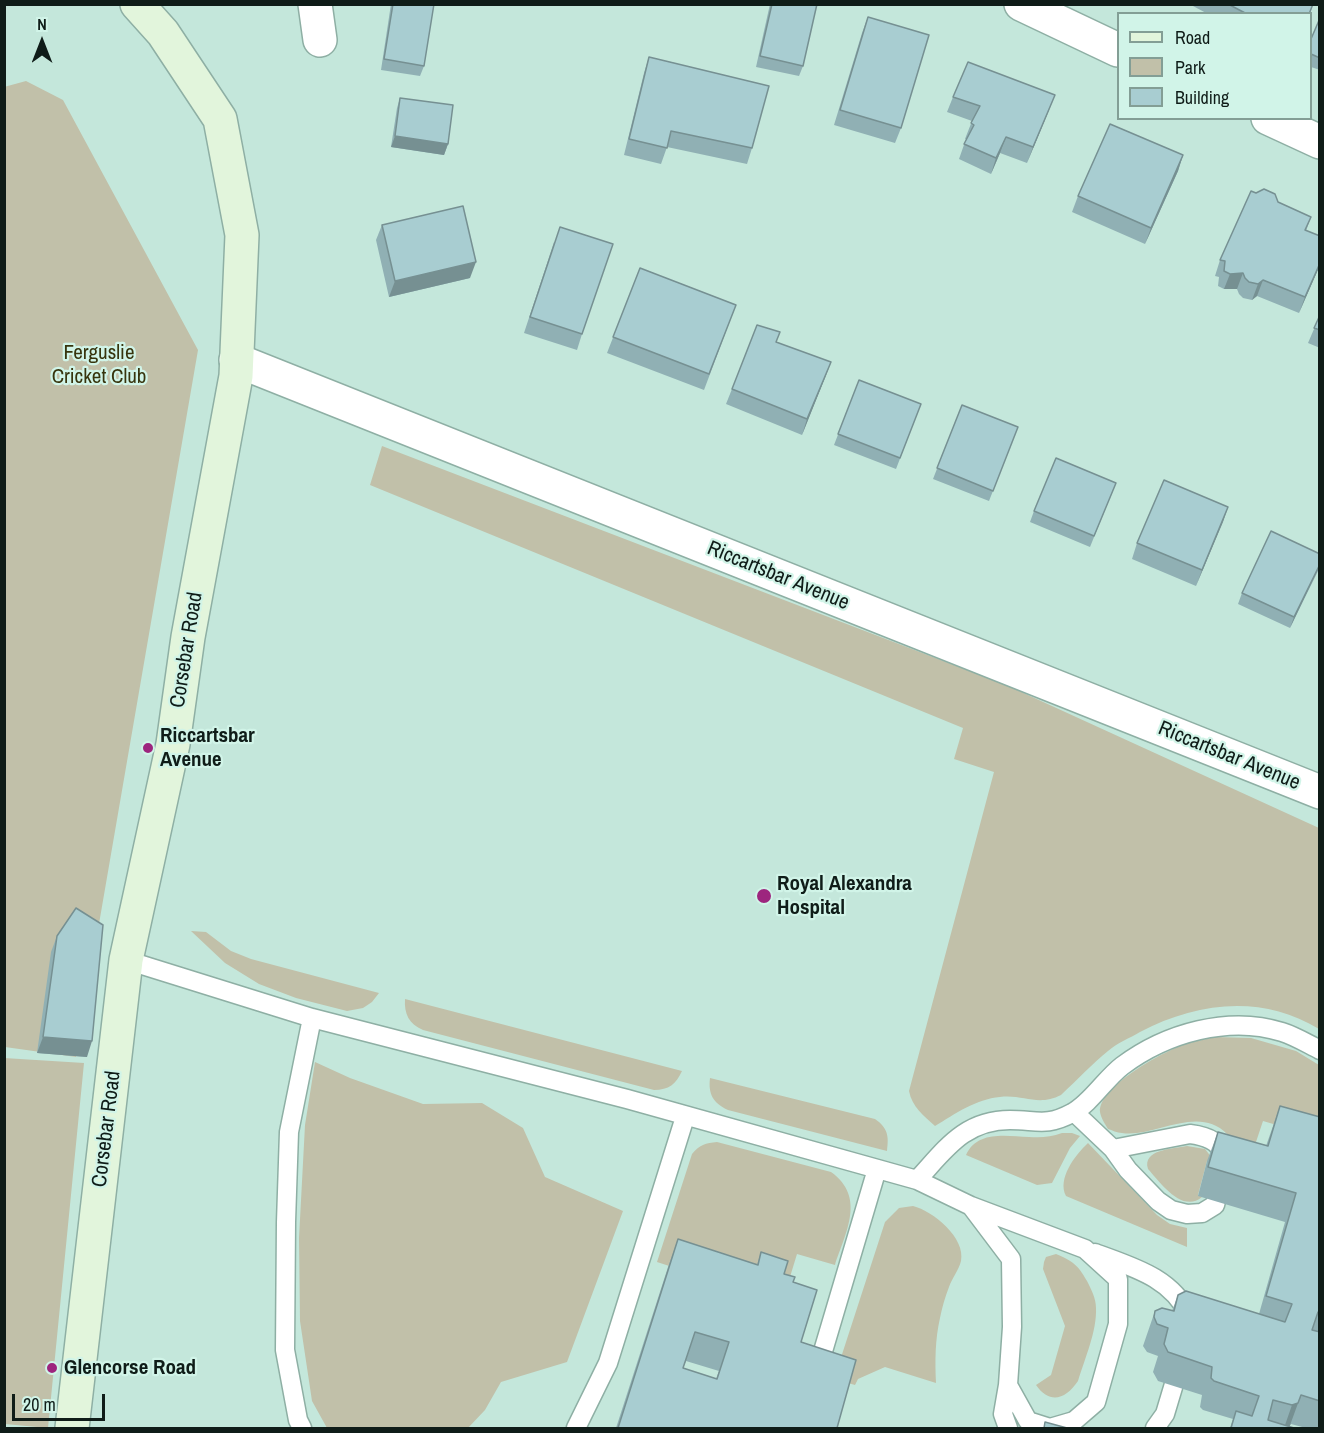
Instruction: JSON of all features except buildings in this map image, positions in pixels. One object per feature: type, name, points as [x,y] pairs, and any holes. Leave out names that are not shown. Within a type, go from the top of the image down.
[{"type":"main road","name":"Corsebar Road","points":[[72,1428],[126,960],[172,744],[190,626],[236,376],[242,235],[220,119],[163,33],[137,4]]},
{"type":"street","points":[[315,4],[320,40]]},
{"type":"street","points":[[1021,4],[1117,49]]},
{"type":"street","points":[[1272,120],[1320,142]]},
{"type":"street","name":"Riccartsbar Avenue","points":[[236,360],[1320,792]]},
{"type":"lane","points":[[126,960],[312,1018],[627,1099],[917,1180],[971,1206],[1161,1280],[1182,1301],[1192,1322],[1164,1414],[1155,1428]]},
{"type":"lane","points":[[298,1426],[285,1350],[286,1210],[289,1132],[312,1018]]},
{"type":"lane","points":[[917,1180],[964,1131],[982,1124],[1009,1120],[1050,1123],[1074,1112],[1122,1066],[1159,1045],[1200,1030],[1242,1025],[1283,1032],[1320,1050]]},
{"type":"lane","points":[[1074,1112],[1113,1149],[1128,1170],[1158,1201],[1172,1210],[1186,1214],[1202,1213],[1215,1205],[1226,1161],[1224,1151],[1216,1142],[1203,1135],[1190,1134],[1113,1149]]},
{"type":"lane","points":[[576,1428],[608,1363],[685,1117]]},
{"type":"lane","points":[[821,1358],[877,1169]]},
{"type":"lane","points":[[971,1206],[1011,1259],[1012,1327],[1008,1386],[1003,1414],[1008,1428]]},
{"type":"lane","points":[[1008,1386],[1028,1420],[1050,1428],[1074,1421],[1096,1402],[1118,1324],[1118,1279],[1085,1249]]},
{"type":"green space","name":"Ferguslie Cricket Club","points":[[26,81],[63,100],[198,350],[76,1057],[5,1047],[4,87]]},
{"type":"green space","points":[[382,446],[1006,685],[1319,828],[1319,1029],[1275,1010],[1252,1007],[1230,1006],[1184,1014],[1140,1032],[1115,1046],[1061,1095],[1045,1100],[991,1098],[966,1108],[935,1126],[916,1106],[909,1091],[994,772],[954,759],[963,728],[370,485]]},
{"type":"green space","points":[[191,931],[206,932],[231,951],[251,959],[379,993],[363,1008],[347,1011],[296,998],[259,984],[225,963]]},
{"type":"green space","points":[[405,999],[682,1071],[671,1085],[664,1089],[654,1090],[423,1030],[408,1018]]},
{"type":"green space","points":[[1215,1037],[1251,1038],[1296,1051],[1319,1065],[1319,1134],[1304,1133],[1263,1121],[1256,1142],[1237,1150],[1227,1134],[1203,1122],[1176,1124],[1135,1133],[1120,1133],[1108,1129],[1100,1112],[1102,1102],[1119,1083],[1144,1064],[1169,1051]]},
{"type":"green space","points":[[4,1058],[84,1063],[48,1428],[5,1424]]},
{"type":"green space","points":[[315,1062],[350,1078],[423,1104],[482,1103],[523,1128],[545,1177],[623,1211],[567,1362],[501,1382],[485,1410],[468,1428],[327,1428],[312,1401],[300,1321],[299,1238],[305,1125]]},
{"type":"green space","points":[[710,1078],[875,1119],[887,1133],[887,1151],[728,1110],[713,1097]]},
{"type":"green space","points":[[1062,1133],[1080,1136],[1070,1148],[1052,1183],[1037,1185],[966,1155],[977,1142],[993,1136],[1042,1137]]},
{"type":"green space","points":[[717,1142],[831,1172],[842,1182],[851,1204],[850,1216],[835,1265],[797,1254],[786,1290],[746,1291],[657,1262],[692,1154],[703,1145]]},
{"type":"green space","points":[[1088,1143],[1157,1215],[1170,1224],[1187,1228],[1187,1247],[1066,1196],[1064,1182],[1066,1175],[1073,1161]]},
{"type":"green space","points":[[1187,1146],[1205,1149],[1212,1158],[1207,1161],[1198,1195],[1202,1197],[1187,1202],[1165,1188],[1148,1169],[1147,1162],[1150,1157],[1160,1151]]},
{"type":"green space","points":[[913,1206],[930,1213],[946,1227],[958,1243],[961,1252],[961,1261],[946,1295],[938,1326],[936,1383],[885,1367],[858,1379],[855,1385],[834,1379],[885,1222],[899,1208]]},
{"type":"green space","points":[[1056,1254],[1078,1267],[1084,1276],[1094,1297],[1096,1317],[1078,1381],[1068,1392],[1052,1397],[1036,1385],[1051,1375],[1065,1326],[1043,1269],[1046,1257]]},
{"type":"place","name":"Riccartsbar Avenue","points":[[148,748]]},
{"type":"place","name":"Royal Alexandra Hospital","points":[[764,896]]},
{"type":"place","name":"Glencorse Road","points":[[52,1368]]}]
